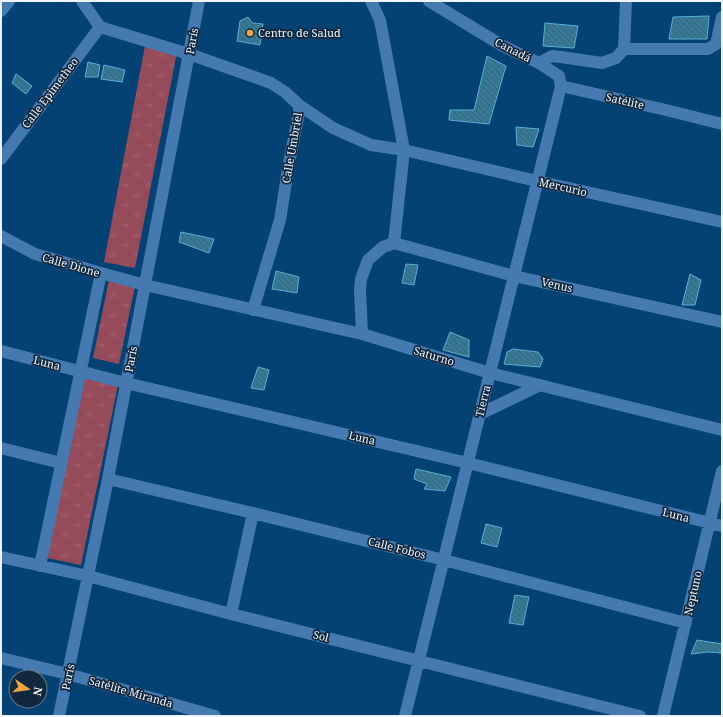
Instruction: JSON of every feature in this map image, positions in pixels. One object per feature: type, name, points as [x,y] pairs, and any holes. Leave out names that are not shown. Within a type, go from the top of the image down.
[{"type":"street","points":[[1,11],[9,1]]},
{"type":"street","points":[[82,1],[100,27]]},
{"type":"street","name":"París","points":[[60,716],[108,479],[199,1]]},
{"type":"street","points":[[362,334],[361,279],[368,260],[383,247],[394,242],[404,150],[380,20],[371,1]]},
{"type":"street","name":"Canadá","points":[[430,1],[503,46],[539,63],[552,56],[602,63],[616,58],[624,49]]},
{"type":"street","points":[[626,1],[624,49],[708,49],[716,44],[722,17]]},
{"type":"street","name":"Calle Umbriel","points":[[100,27],[189,54],[271,84],[285,92],[299,105],[299,113],[280,220],[254,310]]},
{"type":"street","name":"Calle Epimetheo","points":[[1,160],[100,27]]},
{"type":"street","points":[[539,63],[559,76],[561,86]]},
{"type":"street","name":"Satélite","points":[[561,86],[722,124]]},
{"type":"street","name":"Tierra","points":[[405,716],[561,86]]},
{"type":"street","name":"Mercurio","points":[[299,105],[333,128],[371,145],[404,150],[722,222]]},
{"type":"street","name":"Calle Dione","points":[[1,236],[35,254],[145,285]]},
{"type":"street","name":"Venus","points":[[394,242],[514,276],[722,322]]},
{"type":"street","points":[[40,566],[101,273]]},
{"type":"street","name":"Saturno","points":[[145,285],[362,334],[490,373],[722,430]]},
{"type":"street","name":"Luna","points":[[1,352],[126,383],[468,463],[722,526]]},
{"type":"street","points":[[480,414],[540,385]]},
{"type":"street","points":[[1,448],[61,463]]},
{"type":"street","name":"Neptuno","points":[[663,716],[722,471]]},
{"type":"street","name":"Calle Fobos","points":[[108,479],[444,560],[686,623]]},
{"type":"street","points":[[231,614],[253,513]]},
{"type":"street","name":"Sol","points":[[1,557],[88,576],[231,614],[640,716]]},
{"type":"street","name":"Satélite Miranda","points":[[1,658],[68,674],[215,716]]},
{"type":"green space","points":[[145,46],[177,52],[135,268],[104,262]]},
{"type":"green space","points":[[109,280],[135,286],[119,364],[93,358]]},
{"type":"green space","points":[[84,378],[118,385],[81,565],[47,558]]},
{"type":"building","points":[[709,16],[707,39],[669,39],[673,17]]},
{"type":"building","name":"Centro de Salud","points":[[248,17],[252,23],[263,24],[260,45],[237,41],[240,21]]},
{"type":"building","points":[[545,23],[578,26],[574,48],[543,46]]},
{"type":"building","points":[[487,56],[506,66],[489,124],[449,120],[450,110],[474,110]]},
{"type":"building","points":[[88,62],[100,65],[98,77],[85,77]]},
{"type":"building","points":[[104,65],[125,70],[122,82],[101,79]]},
{"type":"building","points":[[16,74],[32,86],[26,94],[12,83]]},
{"type":"building","points":[[516,127],[539,129],[533,147],[517,145]]},
{"type":"building","points":[[181,232],[214,239],[209,253],[179,242]]},
{"type":"building","points":[[406,264],[418,265],[414,285],[402,283]]},
{"type":"building","points":[[276,271],[299,277],[297,293],[272,289]]},
{"type":"building","points":[[690,274],[701,280],[695,305],[682,305]]},
{"type":"building","points":[[450,332],[469,340],[469,357],[443,350]]},
{"type":"building","points":[[513,349],[538,352],[543,359],[540,367],[504,364],[507,352]]},
{"type":"building","points":[[258,367],[269,370],[264,390],[251,388]]},
{"type":"building","points":[[416,469],[451,477],[445,491],[424,489],[427,484],[414,479]]},
{"type":"building","points":[[486,524],[502,528],[497,547],[481,543]]},
{"type":"building","points":[[515,595],[529,597],[523,625],[509,623]]},
{"type":"building","points":[[697,640],[722,644],[721,653],[708,652],[691,654]]},
{"type":"place","name":"Centro de Salud","points":[[250,33]]}]
